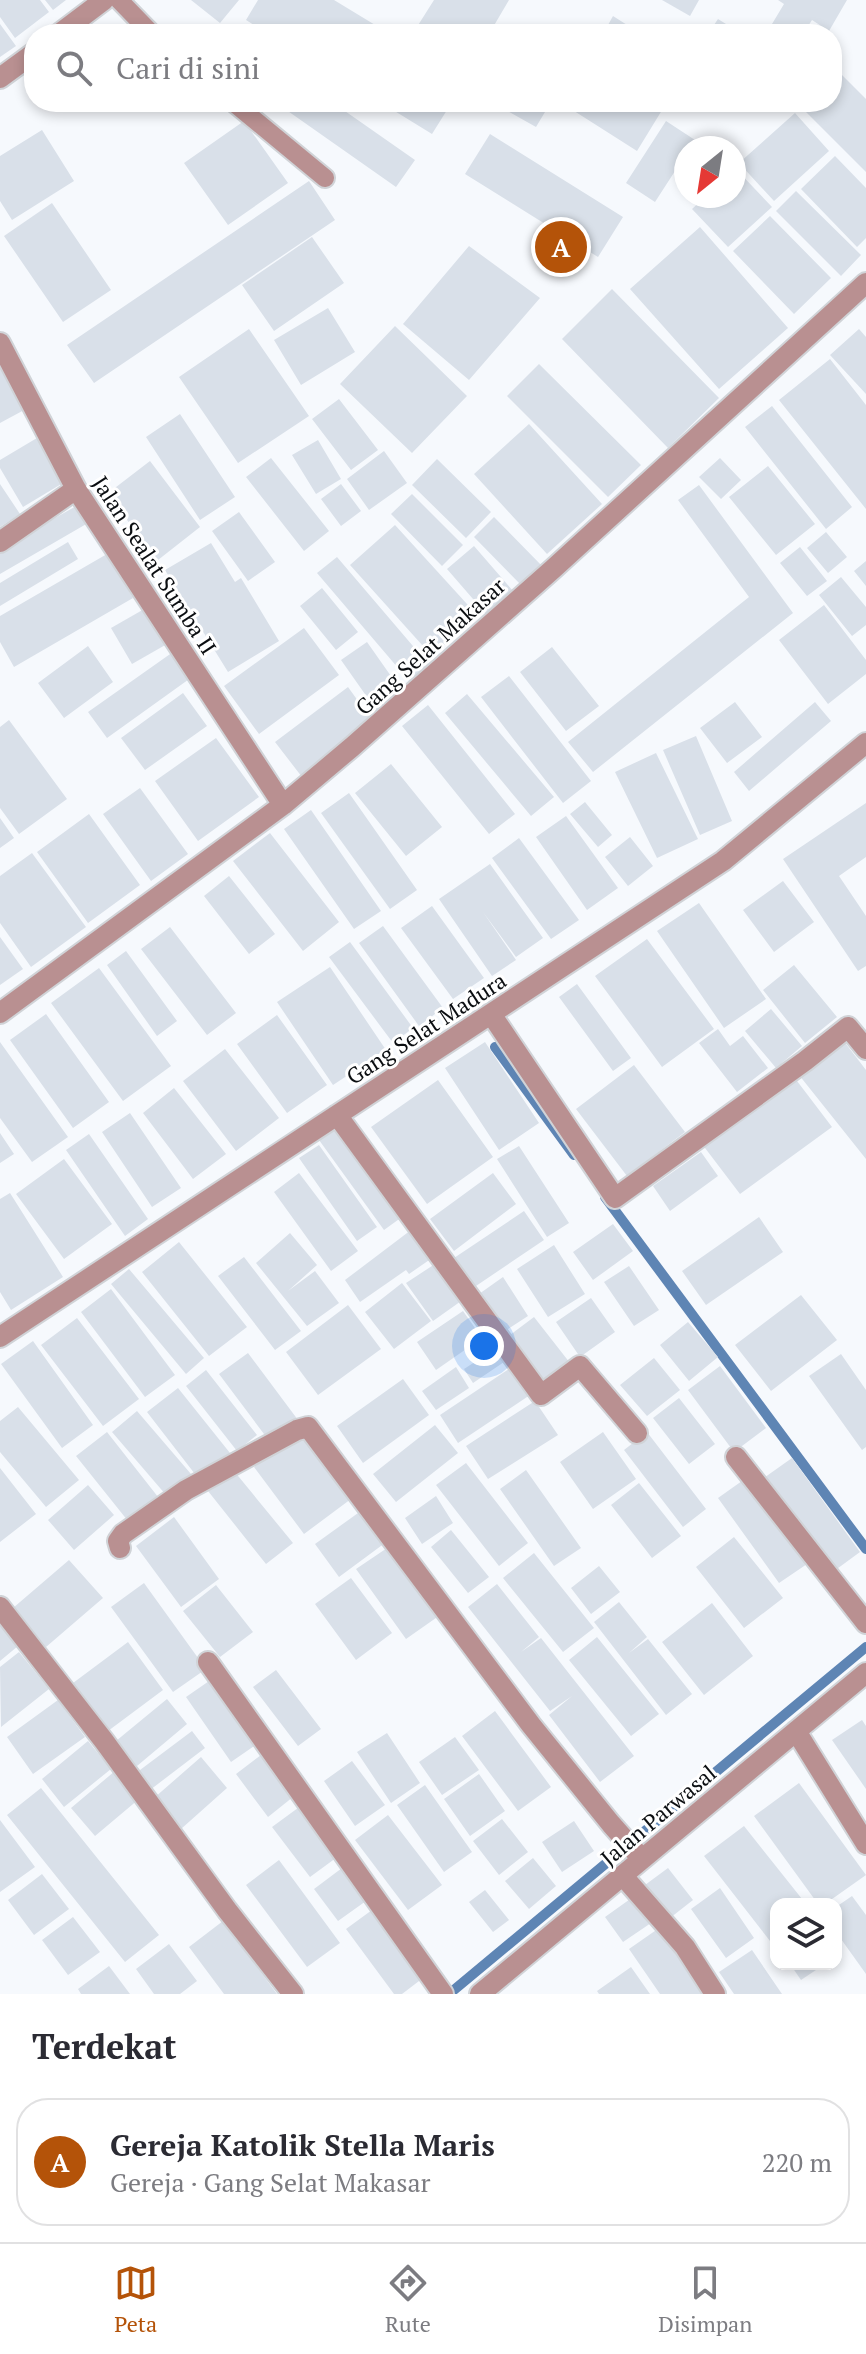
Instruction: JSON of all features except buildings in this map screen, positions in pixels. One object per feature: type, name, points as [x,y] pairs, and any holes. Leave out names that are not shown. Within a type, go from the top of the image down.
[{"type":"street","points":[[72,24],[104,0]]},
{"type":"street","points":[[0,78],[24,60]]},
{"type":"street","name":"Gang Selat Makasar","points":[[0,1013],[283,805],[352,747],[866,283]]},
{"type":"street","name":"Jalan Sealat Sumba II","points":[[0,343],[76,489],[283,805]]},
{"type":"street","points":[[0,542],[76,489]]},
{"type":"street","name":"Gang Selat Madura","points":[[0,1337],[723,861],[866,743]]},
{"type":"street","points":[[491,1014],[615,1198],[848,1027],[866,1049]]},
{"type":"street","points":[[337,1115],[541,1395],[580,1366],[637,1433]]},
{"type":"street","points":[[120,1548],[118,1541],[123,1534],[186,1490],[308,1427],[531,1725],[639,1854]]},
{"type":"street","points":[[736,1457],[866,1623]]},
{"type":"street","points":[[0,1607],[293,1994]]},
{"type":"street","points":[[208,1662],[440,1989]]},
{"type":"street","name":"Jalan Parwasal","points":[[480,1994],[623,1876],[639,1854],[866,1673]]},
{"type":"street","points":[[796,1731],[866,1844]]},
{"type":"street","points":[[623,1876],[685,1947],[715,1994]]},
{"type":"lane","points":[[119,0],[142,24]]},
{"type":"lane","points":[[245,112],[325,178]]},
{"type":"waterway","points":[[495,1047],[574,1155]]},
{"type":"waterway","points":[[605,1197],[866,1549]]},
{"type":"waterway","points":[[449,1994],[866,1647]]},
{"type":"place","name":"Gereja Katolik Stella Maris","points":[[561,247]]}]
